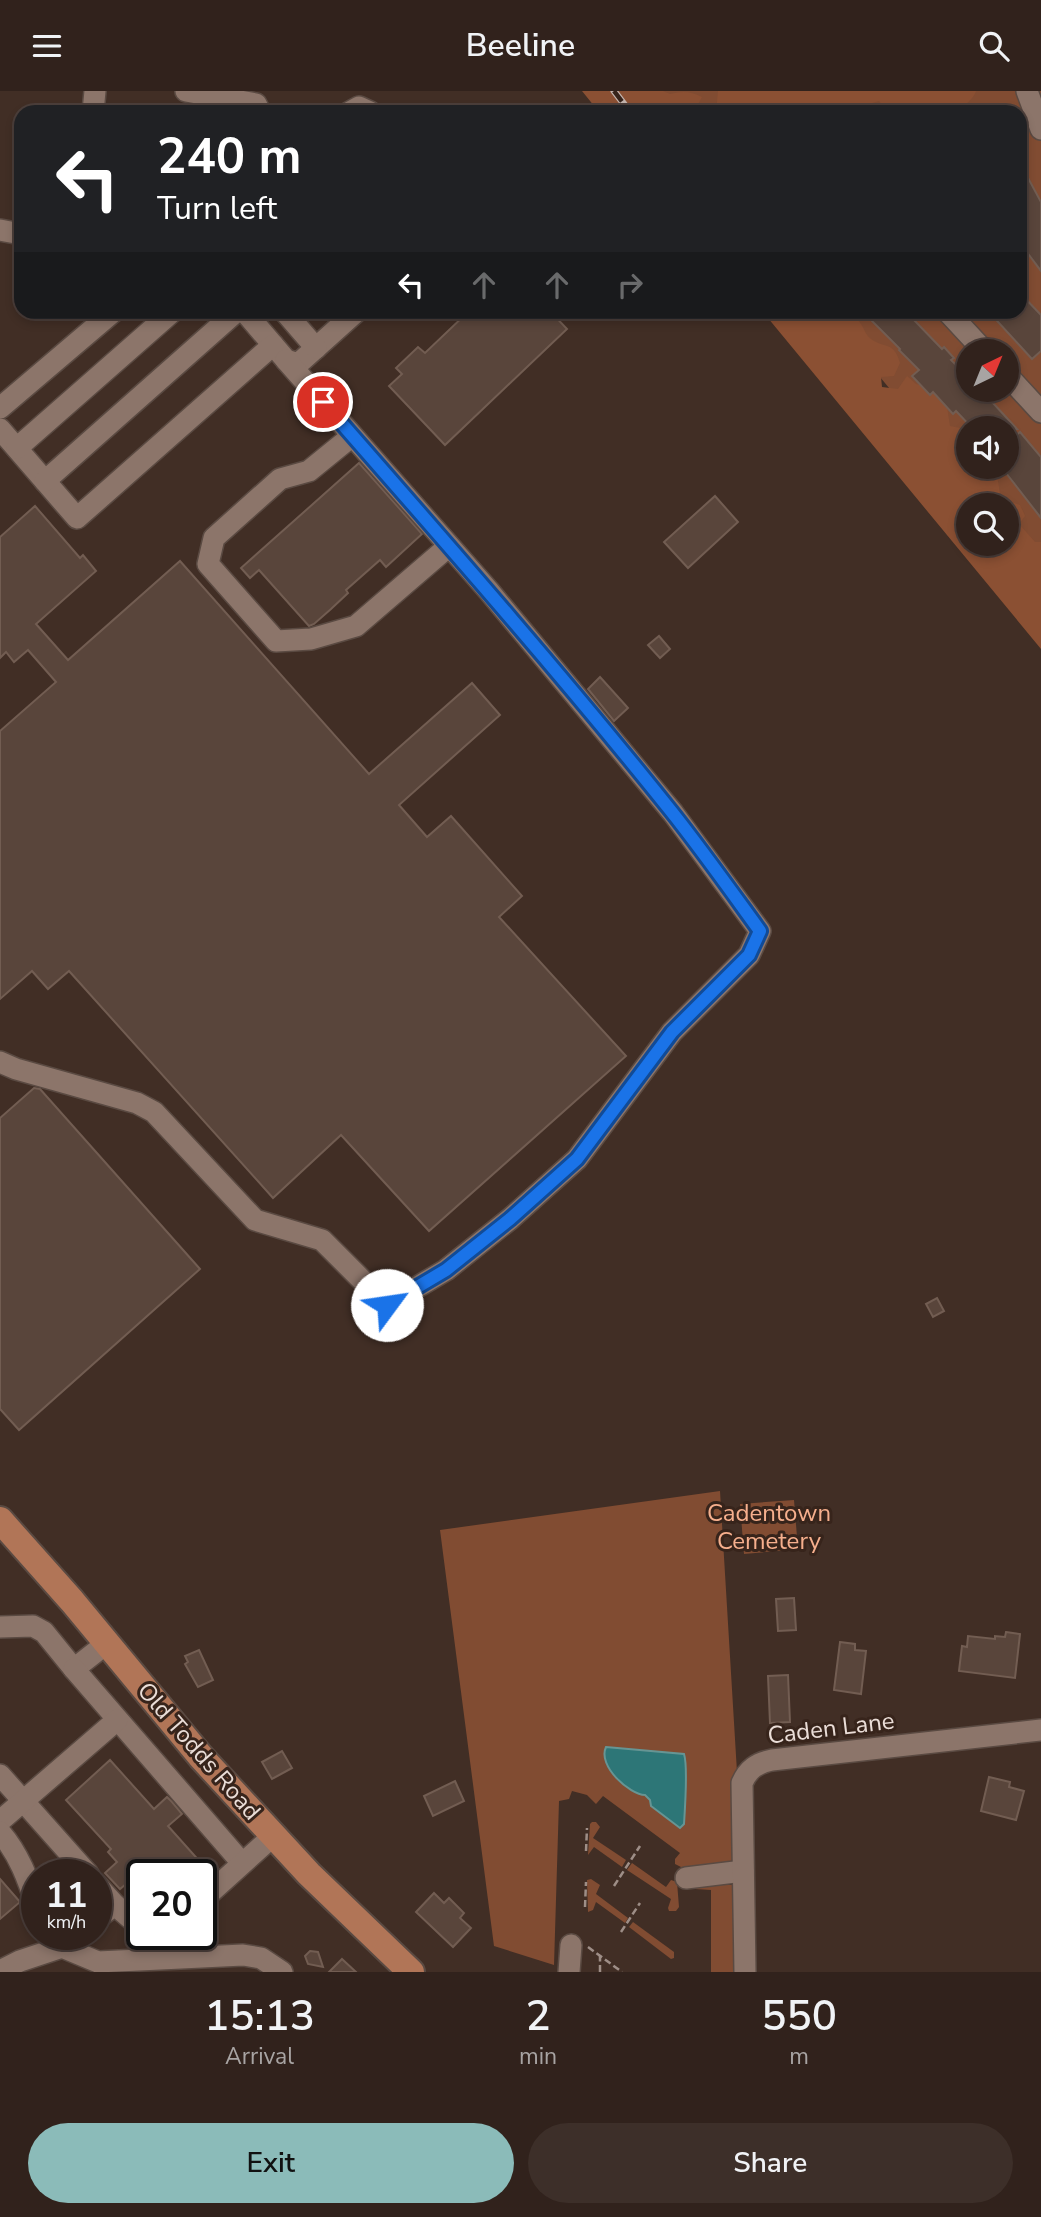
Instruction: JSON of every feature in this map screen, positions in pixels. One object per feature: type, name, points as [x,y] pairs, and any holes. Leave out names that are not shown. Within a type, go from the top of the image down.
[{"type":"main road","name":"Old Todds Road","points":[[0,1520],[201,1757],[309,1874],[411,1972]]},
{"type":"street","points":[[186,91],[256,105]]},
{"type":"street","points":[[1027,91],[1041,129]]},
{"type":"street","points":[[0,408],[105,319]]},
{"type":"street","points":[[17,448],[164,319]]},
{"type":"street","points":[[45,481],[228,319]]},
{"type":"street","points":[[5,1071],[137,1103],[154,1112],[255,1220],[323,1240],[387,1305],[446,1270],[510,1219],[577,1159],[672,1032],[749,955],[760,931],[673,813],[449,546],[250,319]]},
{"type":"street","points":[[291,319],[316,348]]},
{"type":"street","points":[[279,352],[298,363],[342,319]]},
{"type":"street","points":[[954,319],[973,339]]},
{"type":"street","points":[[0,429],[77,518],[279,352]]},
{"type":"street","points":[[1019,388],[1041,412]]},
{"type":"street","points":[[352,436],[309,471],[280,479],[214,538],[208,564],[276,641],[311,639],[356,626],[449,546]]},
{"type":"street","points":[[0,1627],[33,1626],[44,1632],[242,1863]]},
{"type":"street","points":[[74,1669],[107,1643]]},
{"type":"street","points":[[0,1821],[117,1720]]},
{"type":"street","name":"Caden Lane","points":[[745,1972],[742,1783],[750,1769],[761,1762],[1041,1730]]},
{"type":"street","points":[[0,1775],[75,1859]]},
{"type":"street","points":[[0,1832],[13,1847],[21,1863]]},
{"type":"street","points":[[217,1886],[273,1836]]},
{"type":"street","points":[[686,1878],[743,1871]]},
{"type":"street","points":[[112,1902],[126,1914]]},
{"type":"street","points":[[569,1972],[578,1945]]},
{"type":"street","points":[[0,1971],[23,1968],[48,1950]]},
{"type":"street","points":[[81,1950],[98,1962],[243,1955],[261,1958],[282,1972]]},
{"type":"path","points":[[586,1851],[587,1828]]},
{"type":"path","points":[[614,1886],[640,1846]]},
{"type":"path","points":[[584,1907],[586,1882]]},
{"type":"path","points":[[621,1932],[640,1903]]},
{"type":"path","points":[[578,1945],[603,1957],[622,1972]]},
{"type":"path","points":[[600,1972],[603,1957]]},
{"type":"path","points":[[615,1967],[615,1972]]},
{"type":"green space","points":[[643,91],[1041,91],[1041,570],[1019,530],[1019,493],[976,493],[965,479],[1019,479],[1019,416],[956,416],[956,469],[832,319],[1027,319],[1027,105],[655,105]]},
{"type":"green space","points":[[720,1491],[737,1772],[734,1864],[683,1868],[675,1864],[680,1853],[603,1796],[596,1804],[587,1795],[572,1791],[569,1799],[559,1801],[554,1965],[494,1946],[440,1530]]},
{"type":"green space","name":"Cadentown Cemetery","points":[[794,1500],[798,1549],[744,1554],[740,1504]]},
{"type":"green space","points":[[592,1822],[596,1822],[600,1827],[593,1838],[626,1860],[622,1867],[594,1847],[588,1855]]},
{"type":"green space","points":[[632,1863],[666,1887],[671,1880],[677,1882],[679,1907],[676,1911],[669,1911],[671,1899],[627,1870]]},
{"type":"green space","points":[[591,1879],[600,1885],[596,1894],[628,1918],[625,1923],[596,1902],[593,1910],[588,1912],[587,1880]]},
{"type":"green space","points":[[698,1885],[733,1885],[737,1972],[711,1972],[711,1890],[695,1889]]},
{"type":"green space","points":[[633,1922],[674,1952],[674,1958],[671,1959],[629,1927]]},
{"type":"shaded area","points":[[582,91],[663,91],[670,94],[686,92],[702,97],[698,105],[593,105]]},
{"type":"shaded area","points":[[718,91],[976,91],[965,105],[882,105],[879,101],[865,105],[717,105]]},
{"type":"shaded area","points":[[769,319],[857,319],[871,339],[892,348],[898,356],[900,363],[894,376],[881,377],[882,387],[898,389],[907,376],[916,384],[929,387],[946,400],[950,426],[956,427],[956,479],[997,479],[1000,493],[956,493],[956,546]]},
{"type":"shaded area","points":[[1019,505],[1020,505],[1025,516],[1019,524]]},
{"type":"shaded area","points":[[1019,524],[1035,542],[1041,542],[1041,649],[964,556],[1019,556]]},
{"type":"water","points":[[606,1747],[684,1754],[685,1808],[684,1824],[680,1828],[651,1806],[645,1795],[631,1790],[616,1778],[606,1763]]},
{"type":"building","points":[[1027,176],[1041,202],[1041,271],[1027,252]]},
{"type":"building","points":[[1027,300],[1041,315],[1041,351],[1032,359],[1019,345],[1019,339],[1014,339],[995,319],[1027,319]]},
{"type":"building","points":[[461,319],[558,319],[567,329],[445,445],[389,386],[402,374],[396,368],[418,347],[425,353]]},
{"type":"building","points":[[870,319],[913,319],[954,358],[951,360],[956,365],[956,403],[993,403],[1005,416],[961,416],[956,411],[953,414],[933,392],[930,395],[912,376],[919,370]]},
{"type":"building","points":[[1019,433],[1041,457],[1041,518],[1011,479],[1019,479]]},
{"type":"building","points":[[359,463],[422,534],[386,567],[380,560],[346,590],[348,593],[331,609],[309,626],[259,570],[250,578],[241,568]]},
{"type":"building","points":[[715,496],[738,522],[688,568],[664,542]]},
{"type":"building","points":[[35,506],[80,558],[83,555],[96,571],[36,624],[68,660],[180,561],[369,774],[472,683],[500,715],[399,805],[427,837],[451,816],[522,896],[499,917],[626,1056],[429,1231],[341,1135],[273,1198],[69,971],[48,989],[32,971],[0,999],[0,731],[56,682],[28,650],[14,662],[6,652],[0,658],[0,537]]},
{"type":"building","points":[[659,636],[670,649],[660,658],[648,645]]},
{"type":"building","points":[[600,677],[628,708],[614,721],[588,689]]},
{"type":"building","points":[[34,1088],[40,1089],[200,1269],[19,1430],[0,1409],[0,1118]]},
{"type":"building","points":[[937,1298],[944,1311],[933,1317],[926,1304]]},
{"type":"building","points":[[794,1598],[796,1630],[778,1631],[776,1599]]},
{"type":"building","points":[[1006,1632],[1020,1634],[1015,1678],[959,1671],[962,1646],[967,1647],[968,1636],[995,1639],[995,1636],[1005,1637]]},
{"type":"building","points":[[840,1642],[855,1644],[855,1650],[866,1651],[861,1694],[834,1690]]},
{"type":"building","points":[[199,1650],[213,1680],[198,1687],[185,1664],[188,1662],[185,1656]]},
{"type":"building","points":[[788,1675],[790,1722],[770,1723],[768,1676]]},
{"type":"building","points":[[282,1751],[292,1768],[272,1779],[262,1762]]},
{"type":"building","points":[[110,1760],[154,1809],[167,1797],[172,1802],[182,1814],[168,1826],[198,1859],[126,1859],[126,1884],[120,1889],[112,1880],[112,1867],[117,1862],[108,1852],[111,1849],[66,1800]]},
{"type":"building","points":[[989,1777],[1010,1782],[1009,1787],[1024,1791],[1016,1820],[981,1811]]},
{"type":"building","points":[[455,1781],[464,1801],[433,1816],[424,1796]]},
{"type":"building","points":[[0,1879],[20,1902],[0,1919]]},
{"type":"building","points":[[434,1893],[444,1903],[449,1898],[464,1913],[460,1918],[471,1928],[453,1947],[416,1912]]},
{"type":"building","points":[[310,1951],[318,1952],[323,1967],[308,1964],[305,1956]]},
{"type":"building","points":[[342,1959],[356,1972],[329,1972]]},
{"type":"railway","points":[[614,91],[625,105]]},
{"type":"route","points":[[323,402],[489,591],[673,813],[760,931],[749,955],[672,1032],[577,1159],[510,1219],[446,1270],[387,1305]]}]
